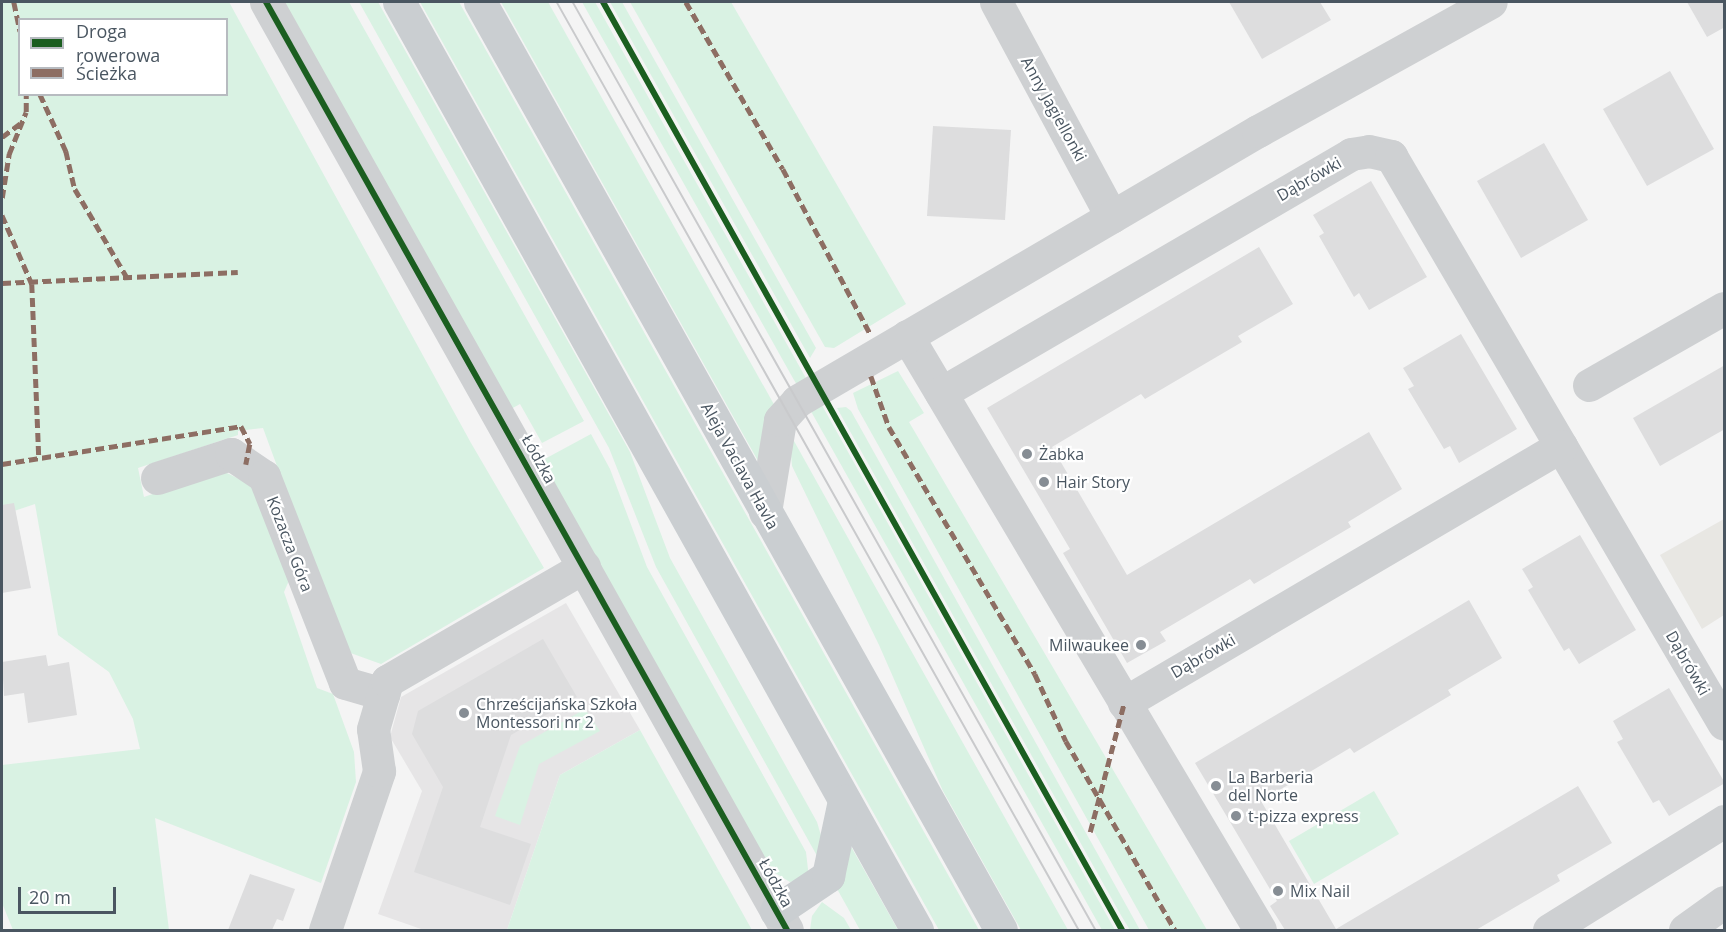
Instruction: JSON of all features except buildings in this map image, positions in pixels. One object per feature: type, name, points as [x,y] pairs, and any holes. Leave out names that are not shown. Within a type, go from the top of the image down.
[{"type":"main road","points":[[399,2],[917,930]]},
{"type":"main road","name":"Aleja Vaclava Havla","points":[[480,2],[1001,930]]},
{"type":"main road","points":[[782,921],[828,876],[844,801]]},
{"type":"street","name":"Łódzka","points":[[266,2],[782,921]]},
{"type":"street","name":"Anny Jagiellonki","points":[[996,2],[1112,217]]},
{"type":"street","points":[[765,512],[777,432],[786,412],[818,387],[1491,2]]},
{"type":"street","name":"Dąbrówki","points":[[940,393],[1352,154],[1369,152],[1391,156],[1725,724]]},
{"type":"street","points":[[1589,385],[1725,309]]},
{"type":"street","points":[[907,336],[1260,930]]},
{"type":"street","name":"Dąbrówki","points":[[1124,703],[1561,446]]},
{"type":"street","name":"Kozacza Góra","points":[[157,478],[231,454],[264,476],[345,682],[383,694]]},
{"type":"street","points":[[325,930],[379,771],[373,729],[387,681],[584,567]]},
{"type":"street","points":[[1564,927],[1725,821]]},
{"type":"street","points":[[1685,930],[1725,902]]},
{"type":"shaded area","points":[[1724,519],[1724,615],[1702,629],[1660,555]]},
{"type":"shaded area","points":[[566,603],[640,730],[560,775],[507,930],[424,930],[378,914],[422,791],[390,737],[401,697]]},
{"type":"green space","points":[[2,2],[229,2],[471,443],[544,568],[381,664],[345,651],[263,428],[238,431],[238,435],[138,468],[144,497],[221,470],[259,489],[291,576],[284,592],[317,688],[333,694],[354,752],[356,782],[321,883],[155,818],[169,930],[13,930],[2,903],[2,765],[140,749],[133,719],[109,672],[58,635],[35,504],[2,515]]},
{"type":"green space","points":[[281,2],[349,2],[584,421],[542,443],[520,404],[511,409]]},
{"type":"green space","points":[[359,2],[378,2],[630,452],[670,558],[817,822],[822,839],[821,863],[656,567],[609,448]]},
{"type":"green space","points":[[420,2],[459,2],[979,930],[939,930]]},
{"type":"green space","points":[[501,2],[548,2],[776,408],[762,468]]},
{"type":"green space","points":[[582,2],[595,2],[807,380],[797,385],[794,380]]},
{"type":"green space","points":[[610,2],[622,2],[816,348],[810,358]]},
{"type":"green space","points":[[630,2],[731,2],[906,304],[834,348],[825,347]]},
{"type":"green space","points":[[898,371],[924,413],[909,422],[1207,930],[1149,930],[858,409],[853,393]]},
{"type":"green space","points":[[819,400],[1115,930],[1102,930],[808,406]]},
{"type":"green space","points":[[846,407],[851,411],[1140,930],[1130,930],[1122,917],[837,408]]},
{"type":"green space","points":[[789,432],[1068,930],[1021,930],[943,791],[879,645],[792,466]]},
{"type":"green space","points":[[591,434],[610,469],[647,567],[806,852],[809,878],[790,882],[772,871],[541,461]]},
{"type":"green space","points":[[585,709],[600,731],[539,764],[520,825],[495,816],[520,746]]},
{"type":"green space","points":[[640,730],[752,930],[507,930],[560,775]]},
{"type":"green space","points":[[1374,791],[1399,834],[1314,884],[1289,841]]},
{"type":"green space","points":[[849,843],[898,930],[860,930],[836,887]]},
{"type":"green space","points":[[822,902],[844,918],[851,930],[810,930],[812,916]]},
{"type":"tram line","points":[[557,2],[1079,930]]},
{"type":"tram line","points":[[573,2],[1096,930]]},
{"type":"marked path","points":[[14,2],[18,21]]},
{"type":"marked path","points":[[686,2],[783,169],[871,335]]},
{"type":"marked path","points":[[2,198],[9,154],[26,112],[26,96]]},
{"type":"marked path","points":[[41,96],[66,151],[75,189],[128,279]]},
{"type":"marked path","points":[[2,137],[22,122]]},
{"type":"marked path","points":[[2,215],[32,284],[39,458]]},
{"type":"marked path","points":[[2,283],[238,272]]},
{"type":"marked path","points":[[871,376],[889,427],[1035,674],[1066,741],[1175,930]]},
{"type":"marked path","points":[[2,464],[241,426],[250,444],[246,465]]},
{"type":"marked path","points":[[1090,832],[1124,703]]},
{"type":"cycle path","points":[[266,2],[787,930]]},
{"type":"cycle path","points":[[603,2],[1122,930]]},
{"type":"place","name":"Żabka","points":[[1027,454]]},
{"type":"place","name":"Hair Story","points":[[1044,482]]},
{"type":"place","name":"Milwaukee","points":[[1141,645]]},
{"type":"place","name":"Chrześcijańska Szkoła Montessori nr 2","points":[[464,713]]},
{"type":"place","name":"La Barberia del Norte","points":[[1216,786]]},
{"type":"place","name":"t-pizza express","points":[[1236,816]]},
{"type":"place","name":"Mix Nail","points":[[1278,891]]}]
